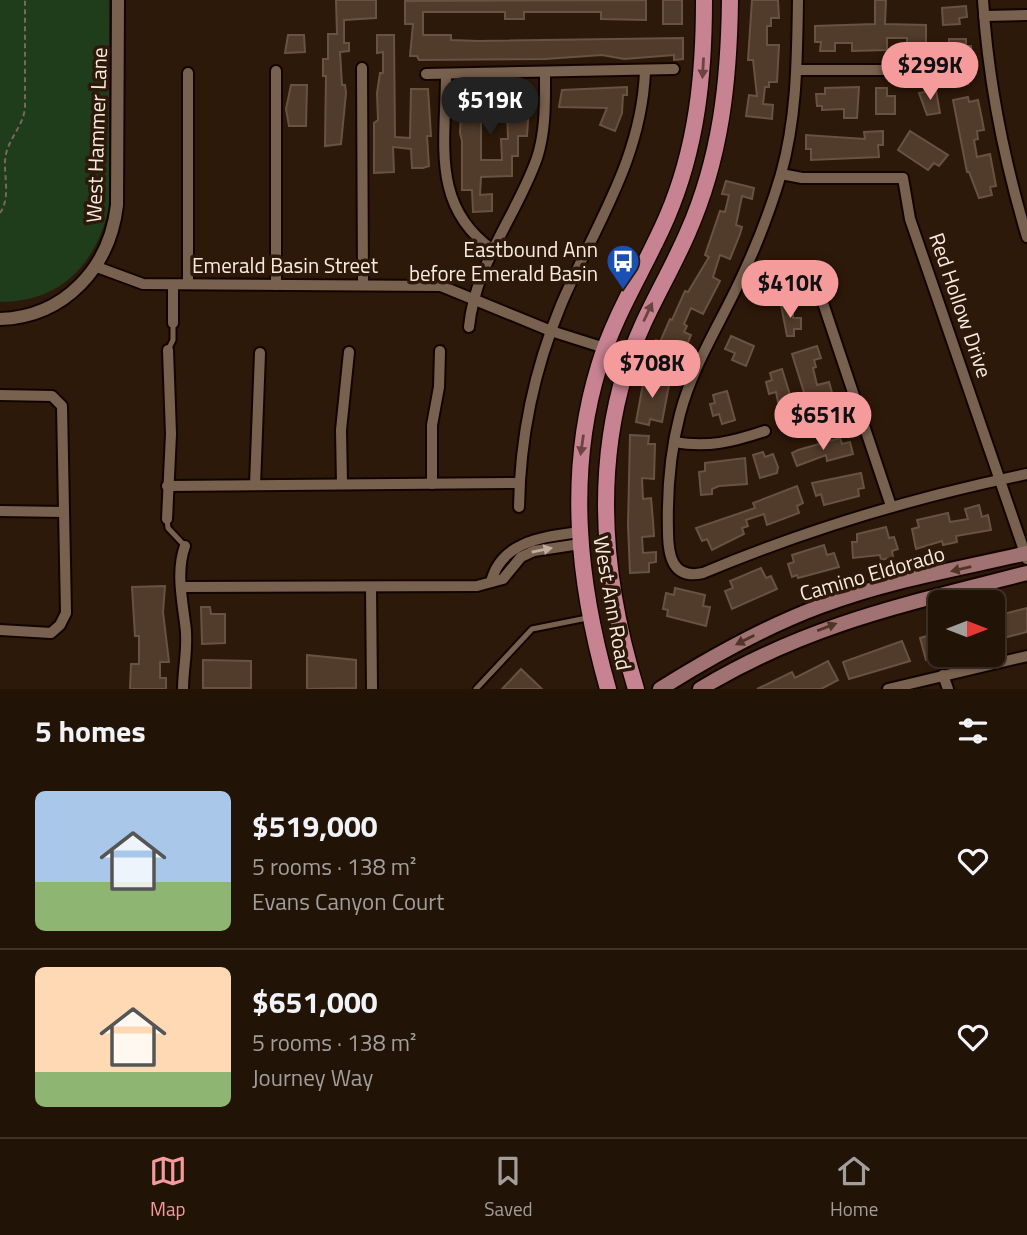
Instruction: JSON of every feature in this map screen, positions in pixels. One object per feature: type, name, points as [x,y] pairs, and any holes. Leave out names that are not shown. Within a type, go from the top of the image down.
[{"type":"main road","name":"West Ann Road","points":[[608,689],[590,618],[579,538],[584,436],[589,402],[605,349],[625,299],[666,220],[685,166],[702,84],[704,0]]},
{"type":"main road","name":"West Ann Road","points":[[636,689],[611,588],[604,499],[610,436],[629,356],[688,232],[714,157],[728,75],[730,0]]},
{"type":"main road","name":"Camino Eldorado","points":[[660,689],[748,638],[821,606],[894,584],[1026,555]]},
{"type":"main road","name":"Camino Eldorado","points":[[700,689],[775,648],[839,623],[1027,573]]},
{"type":"street","name":"West Hammer Lane","points":[[97,267],[114,227],[117,205],[118,0]]},
{"type":"street","points":[[798,0],[794,115],[781,174],[743,275],[706,344],[680,413],[667,499],[668,555],[681,573],[691,576],[782,540],[891,506],[1027,474]]},
{"type":"street","points":[[983,0],[990,78],[1014,195],[1027,237]]},
{"type":"street","points":[[984,16],[1027,15]]},
{"type":"street","points":[[362,68],[363,285]]},
{"type":"street","points":[[426,74],[645,72],[674,69]]},
{"type":"street","points":[[797,70],[898,70]]},
{"type":"street","points":[[276,71],[276,285]]},
{"type":"street","points":[[470,327],[474,299],[539,149],[545,114],[545,72]]},
{"type":"street","points":[[519,507],[525,427],[536,372],[551,331],[626,168],[641,115],[645,72]]},
{"type":"street","points":[[188,73],[188,284]]},
{"type":"street","points":[[446,74],[447,191],[463,224],[493,250]]},
{"type":"street","name":"Red Hollow Drive","points":[[781,174],[802,178],[903,178],[910,219],[1026,555]]},
{"type":"street","name":"Emerald Basin Street","points":[[97,267],[143,284],[441,286],[551,331],[629,356]]},
{"type":"street","points":[[0,319],[17,318],[46,309],[74,290],[97,267]]},
{"type":"street","points":[[743,275],[767,285],[806,287],[816,292],[823,303],[891,506]]},
{"type":"street","points":[[173,285],[173,323]]},
{"type":"street","points":[[167,519],[171,434],[168,350]]},
{"type":"street","points":[[432,484],[432,425],[439,387],[440,351]]},
{"type":"street","points":[[342,484],[341,430],[349,352]]},
{"type":"street","points":[[255,485],[260,353]]},
{"type":"street","points":[[0,395],[52,396],[58,401],[63,414],[66,613],[61,625],[45,634],[0,630]]},
{"type":"street","points":[[674,442],[700,447],[723,445],[765,431]]},
{"type":"street","points":[[167,486],[519,483]]},
{"type":"street","points":[[0,511],[64,512]]},
{"type":"street","points":[[181,587],[477,586],[491,582],[507,566],[522,543],[579,538]]},
{"type":"street","points":[[183,689],[187,667],[181,555],[185,546]]},
{"type":"street","points":[[371,587],[372,689]]},
{"type":"street","points":[[888,689],[1027,656]]},
{"type":"street","points":[[943,675],[948,689]]},
{"type":"lane","points":[[168,350],[173,340],[173,323]]},
{"type":"lane","points":[[167,519],[167,528],[185,546]]},
{"type":"lane","points":[[476,689],[532,629],[590,618]]},
{"type":"path","points":[[0,213],[6,198],[6,156],[22,125],[25,108],[25,0]]},
{"type":"green space","points":[[0,0],[109,0],[109,208],[95,246],[72,276],[41,295],[0,302]]},
{"type":"building","points":[[336,0],[376,0],[376,18],[344,20],[344,43],[349,43],[349,51],[340,52],[342,85],[345,85],[346,93],[341,144],[325,146],[326,76],[323,76],[323,59],[328,59],[328,34],[337,34]]},
{"type":"building","points":[[646,0],[646,20],[601,19],[601,12],[524,12],[524,19],[505,19],[505,12],[423,12],[423,35],[451,35],[451,40],[479,41],[683,38],[683,59],[674,60],[674,55],[624,59],[602,55],[545,59],[419,60],[417,56],[410,56],[413,24],[405,24],[405,1]]},
{"type":"building","points":[[663,0],[682,0],[682,24],[663,24]]},
{"type":"building","points":[[752,0],[778,0],[779,18],[771,18],[771,26],[767,26],[767,45],[779,45],[777,82],[769,82],[769,87],[765,87],[763,104],[773,105],[772,119],[746,116],[749,95],[757,96],[753,60],[748,60]]},
{"type":"building","points":[[875,0],[886,0],[885,24],[926,25],[926,51],[914,52],[914,44],[907,44],[907,38],[887,38],[887,50],[852,51],[852,43],[835,43],[835,51],[820,51],[821,42],[815,42],[815,26],[875,24]]},
{"type":"building","points":[[966,6],[967,17],[959,18],[960,24],[943,25],[942,8]]},
{"type":"building","points":[[288,35],[304,35],[305,52],[285,53]]},
{"type":"building","points":[[377,35],[394,35],[395,137],[410,138],[411,89],[428,89],[431,136],[427,136],[429,166],[412,168],[411,149],[393,147],[394,172],[374,173],[374,123],[378,120],[377,93],[380,73],[383,73],[383,52],[377,53]]},
{"type":"building","points":[[949,39],[966,39],[966,46],[971,46],[974,76],[967,77],[968,84],[945,86],[944,76],[948,76],[947,68],[950,68]]},
{"type":"building","points":[[291,85],[307,85],[306,126],[289,126],[286,109]]},
{"type":"building","points":[[627,87],[627,95],[623,95],[622,113],[615,131],[600,125],[607,108],[559,107],[562,90]]},
{"type":"building","points":[[859,87],[857,118],[844,118],[844,109],[822,110],[822,106],[817,106],[816,94],[825,94],[825,88]]},
{"type":"building","points":[[468,88],[530,92],[527,136],[518,136],[518,156],[512,156],[512,176],[481,177],[480,195],[492,194],[492,211],[473,212],[472,190],[462,190],[462,91]],"holes":[[[481,108],[507,109],[508,139],[501,139],[502,160],[481,160]]]},
{"type":"building","points":[[876,88],[887,88],[887,96],[895,96],[895,114],[876,114]]},
{"type":"building","points":[[936,90],[940,113],[927,115],[919,93]]},
{"type":"building","points":[[968,97],[969,102],[978,100],[984,130],[977,131],[978,139],[974,140],[977,157],[990,154],[996,186],[990,187],[992,195],[979,198],[967,172],[953,100]]},
{"type":"building","points":[[883,131],[883,145],[878,145],[879,157],[811,160],[811,149],[806,149],[806,135],[865,139],[864,132]]},
{"type":"building","points":[[910,131],[948,155],[939,166],[934,163],[928,170],[898,150]]},
{"type":"building","points":[[726,181],[754,188],[752,199],[742,196],[736,225],[742,227],[730,259],[720,255],[713,277],[720,281],[703,314],[691,308],[684,324],[687,326],[684,332],[691,335],[679,364],[669,360],[667,365],[655,360],[657,355],[651,352],[656,340],[660,342],[685,291],[688,292],[709,257],[705,255],[720,211],[725,212],[729,195],[722,194]]},
{"type":"building","points":[[781,305],[793,305],[793,318],[801,318],[801,329],[794,329],[794,336],[787,336]]},
{"type":"building","points":[[731,336],[754,346],[746,366],[732,360],[735,353],[725,349]]},
{"type":"building","points":[[817,346],[821,358],[814,360],[816,367],[813,368],[817,385],[829,382],[837,410],[812,418],[792,354]]},
{"type":"building","points":[[782,369],[791,398],[778,402],[776,392],[769,394],[766,382],[772,380],[770,373]]},
{"type":"building","points":[[645,373],[663,377],[662,384],[669,385],[662,422],[650,419],[649,425],[636,422]]},
{"type":"building","points":[[727,391],[735,420],[722,424],[719,414],[713,416],[710,404],[715,403],[713,395]]},
{"type":"building","points":[[630,435],[649,436],[648,444],[655,444],[654,479],[642,478],[643,499],[651,498],[654,536],[642,537],[643,553],[656,552],[656,562],[649,563],[649,572],[630,573]]},
{"type":"building","points":[[840,438],[842,444],[850,442],[853,454],[827,461],[826,455],[797,466],[792,453]]},
{"type":"building","points":[[763,452],[765,457],[773,454],[778,467],[777,473],[760,478],[753,455]]},
{"type":"building","points":[[745,458],[747,484],[719,486],[712,489],[712,494],[701,495],[699,472],[705,471],[705,463]]},
{"type":"building","points":[[861,473],[864,488],[858,489],[859,496],[824,505],[821,494],[816,496],[812,483]]},
{"type":"building","points":[[797,486],[803,503],[797,506],[799,513],[767,525],[764,514],[746,520],[748,526],[742,528],[744,534],[712,550],[707,539],[702,541],[696,528],[755,508],[753,503]]},
{"type":"building","points":[[979,505],[982,517],[988,515],[991,530],[956,536],[957,542],[943,545],[942,541],[916,549],[912,529],[919,527],[917,520],[948,513],[950,522],[968,519],[965,509]]},
{"type":"building","points":[[886,527],[889,538],[894,537],[898,549],[892,551],[893,557],[881,560],[880,555],[853,558],[852,542],[857,542],[857,534]]},
{"type":"building","points":[[824,545],[827,555],[834,553],[839,567],[798,578],[797,575],[792,577],[788,564],[794,562],[792,555]]},
{"type":"building","points":[[761,568],[766,578],[771,576],[777,589],[732,609],[725,591],[733,588],[730,581]]},
{"type":"building","points":[[165,586],[163,612],[169,662],[160,662],[160,678],[166,678],[166,689],[130,689],[131,664],[139,664],[139,636],[135,636],[132,587]]},
{"type":"building","points":[[675,588],[705,595],[703,606],[710,607],[706,626],[667,616],[668,610],[663,609],[666,593],[674,595]]},
{"type":"building","points":[[201,607],[210,607],[211,614],[225,614],[225,643],[202,644]]},
{"type":"building","points":[[1027,608],[1027,632],[1005,638],[1005,614]]},
{"type":"building","points":[[928,636],[928,659],[926,660],[920,638]]},
{"type":"building","points":[[902,641],[910,661],[849,679],[843,662]]},
{"type":"building","points":[[307,655],[356,660],[356,688],[307,689]]},
{"type":"building","points":[[203,660],[251,661],[251,688],[203,688]]},
{"type":"building","points":[[828,661],[838,680],[821,689],[757,689],[792,672],[795,678]]},
{"type":"building","points":[[521,669],[542,689],[502,689]]},
{"type":"place","name":"Eastbound Ann before Emerald Basin","points":[[623,291]]}]
